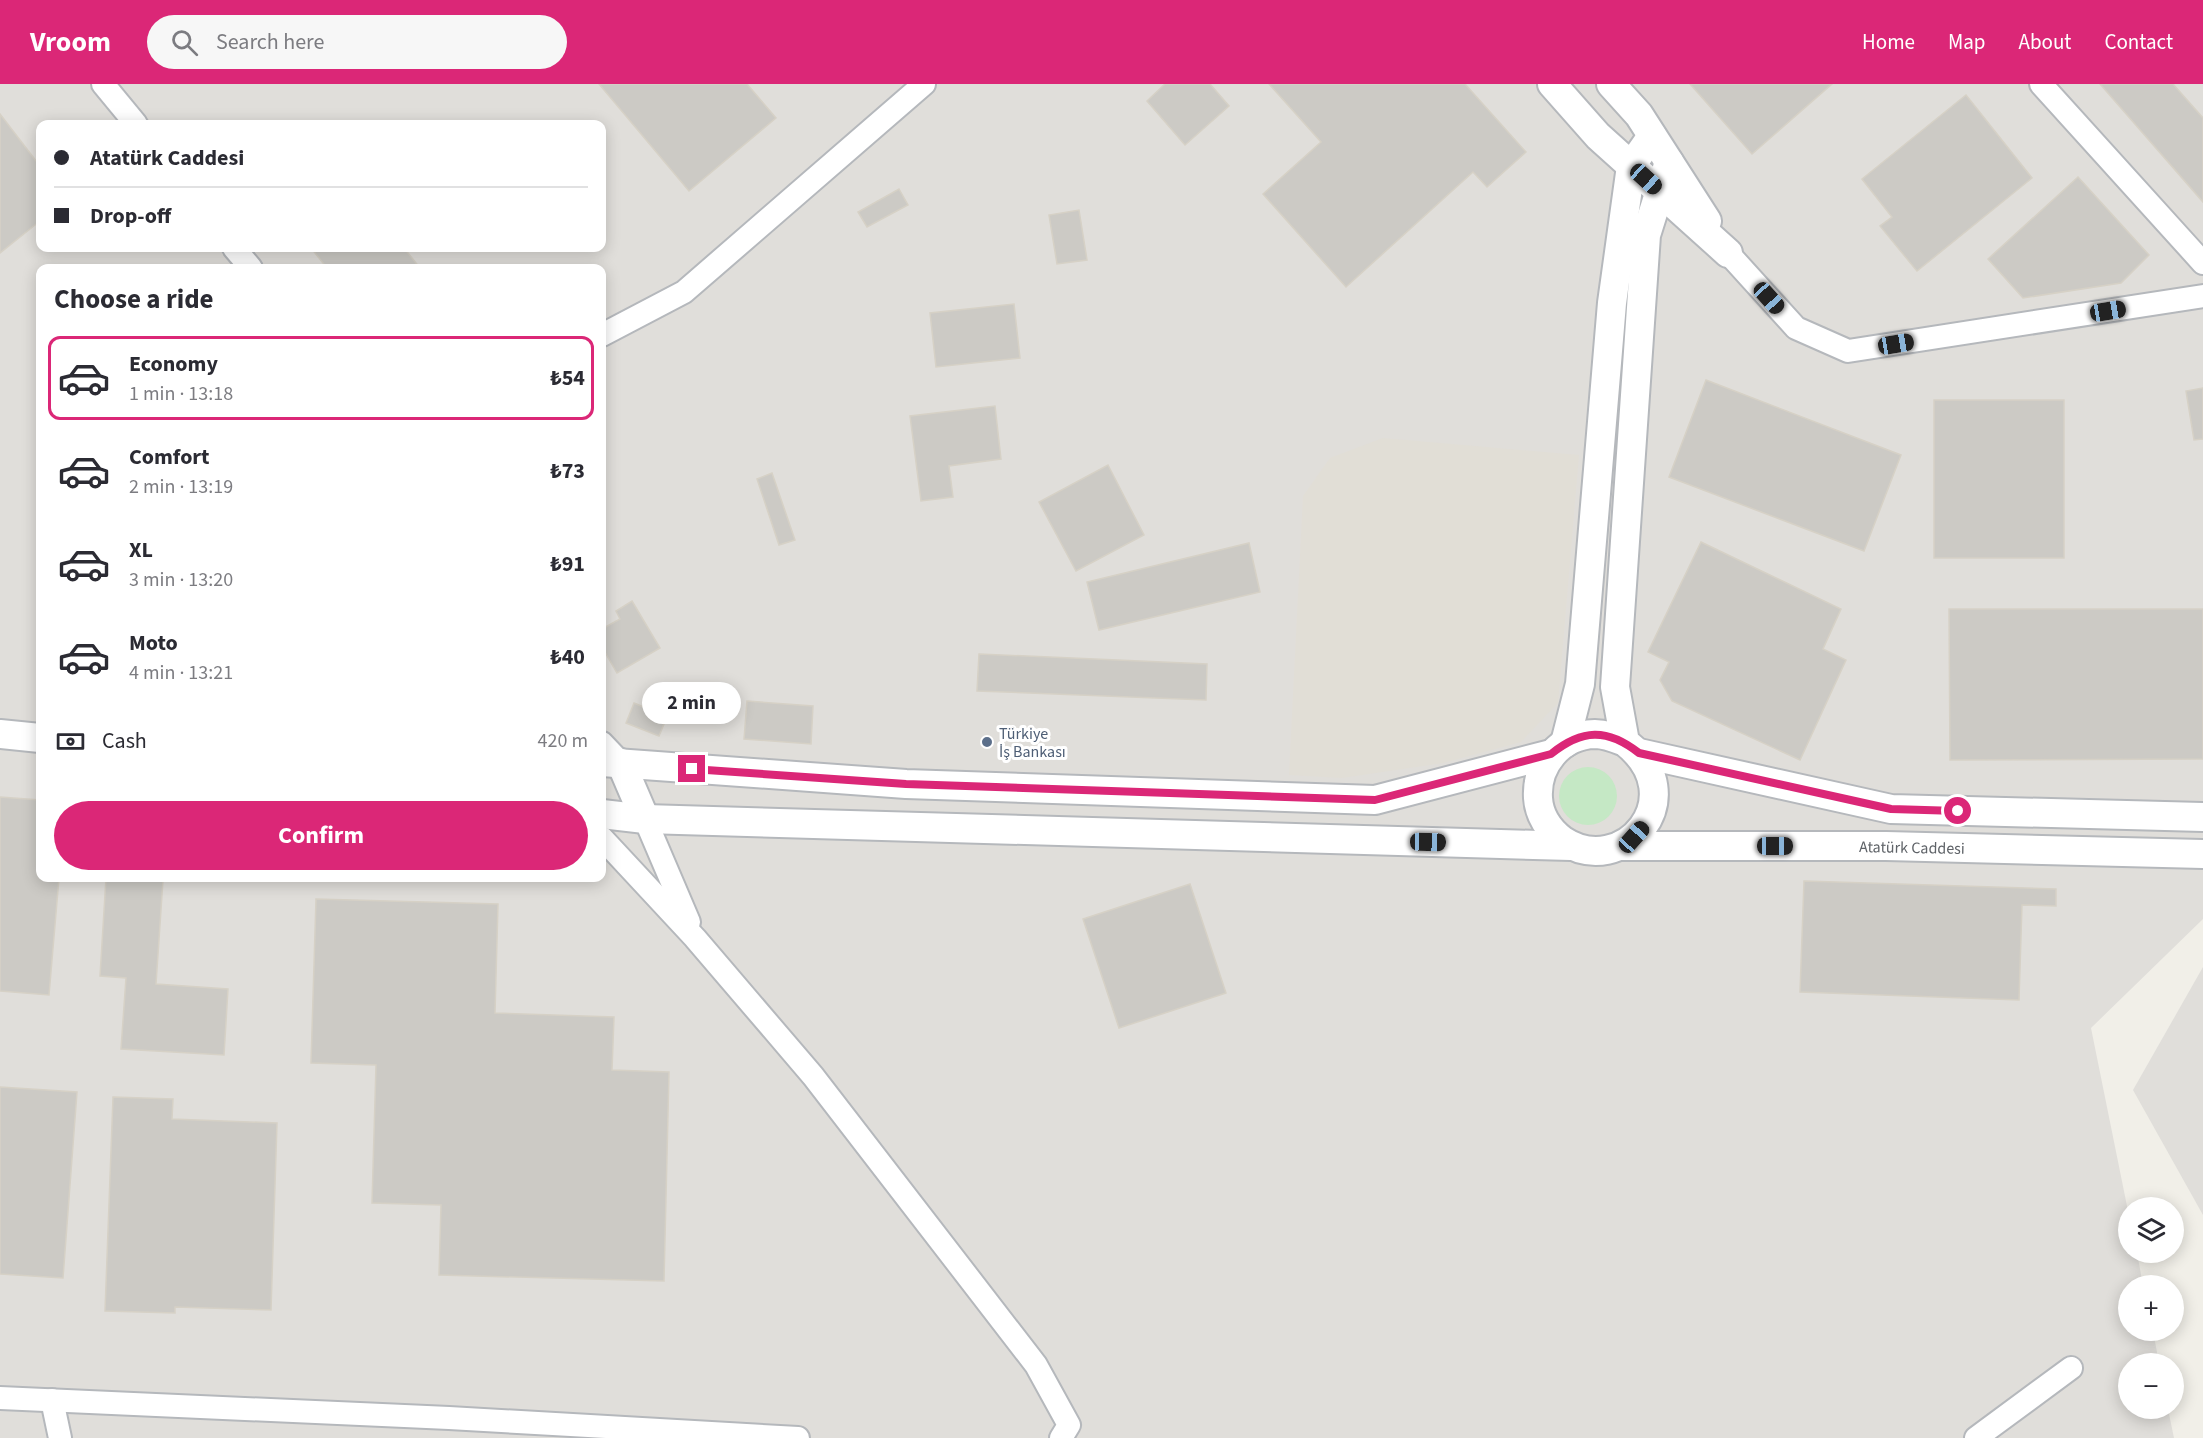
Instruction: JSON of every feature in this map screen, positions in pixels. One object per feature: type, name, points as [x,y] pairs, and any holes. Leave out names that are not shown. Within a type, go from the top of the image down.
[{"type":"street","points":[[104,84],[133,120]]},
{"type":"street","points":[[606,333],[684,292],[924,84]]},
{"type":"street","points":[[1552,84],[1598,136],[1728,253],[1796,328],[1848,351],[2203,296]]},
{"type":"street","points":[[1611,84],[1639,115],[1728,253]]},
{"type":"street","points":[[2040,84],[2203,263]]},
{"type":"street","points":[[1570,846],[1556,835],[1545,821],[1538,805],[1537,787],[1542,769],[1558,748],[1580,684],[1612,303],[1631,166],[1652,136]]},
{"type":"street","points":[[606,814],[645,819],[1570,846],[1587,850],[1604,850],[1620,846],[1634,837],[1644,826],[1651,812],[1654,796],[1653,780],[1648,766],[1632,748],[1615,687],[1646,235],[1669,162]]},
{"type":"street","points":[[237,252],[248,264]]},
{"type":"street","points":[[0,734],[36,738]]},
{"type":"street","points":[[611,763],[906,784],[1375,800],[1558,748],[1580,736],[1595,734],[1611,736],[1632,748],[1891,809],[2203,817]]},
{"type":"street","points":[[611,763],[645,819],[696,938]]},
{"type":"street","points":[[606,842],[696,938],[813,1076],[1036,1365],[1070,1434]]},
{"type":"street","name":"Atatürk Caddesi","points":[[1620,846],[1886,846],[2203,854]]},
{"type":"street","points":[[1976,1438],[2072,1368]]},
{"type":"street","points":[[0,1398],[449,1418],[798,1438]]},
{"type":"street","points":[[52,1400],[60,1438]]},
{"type":"shaded area","points":[[0,84],[2203,84],[2203,919],[2091,1028],[2125,1197],[2118,1197],[2118,1263],[2139,1263],[2141,1275],[2118,1275],[2118,1341],[2155,1341],[2157,1353],[2118,1353],[2118,1419],[2170,1419],[2174,1438],[0,1438]]},
{"type":"shaded area","points":[[1383,438],[1579,455],[1558,703],[1521,742],[1443,763],[1342,778],[1289,775],[1303,496],[1330,458]]},
{"type":"shaded area","points":[[2203,967],[2203,1215],[2133,1090]]},
{"type":"green space","points":[[1588,767],[1599,769],[1609,775],[1615,785],[1617,796],[1615,807],[1609,817],[1599,823],[1588,825],[1577,823],[1567,817],[1561,807],[1559,796],[1561,785],[1567,775],[1577,769]]},
{"type":"building","points":[[599,84],[747,84],[776,118],[689,191]]},
{"type":"building","points":[[1165,84],[1210,84],[1229,106],[1185,145],[1147,101]]},
{"type":"building","points":[[1269,84],[1465,84],[1526,152],[1487,187],[1473,172],[1346,287],[1263,194],[1321,142]]},
{"type":"building","points":[[1690,84],[1832,84],[1752,154]]},
{"type":"building","points":[[2100,84],[2173,84],[2203,118],[2203,202]]},
{"type":"building","points":[[1966,95],[2032,178],[1917,271],[1880,226],[1892,217],[1862,179]]},
{"type":"building","points":[[0,114],[36,161],[36,224],[0,253]]},
{"type":"building","points":[[2078,177],[2149,255],[2121,283],[2023,298],[1988,259]]},
{"type":"building","points":[[899,189],[908,205],[867,227],[858,212]]},
{"type":"building","points":[[1079,210],[1087,260],[1057,264],[1049,215]]},
{"type":"building","points":[[314,252],[407,252],[417,264],[324,264]]},
{"type":"building","points":[[1014,304],[1020,358],[936,367],[930,313]]},
{"type":"building","points":[[1706,380],[1901,455],[1864,551],[1669,477]]},
{"type":"building","points":[[2203,388],[2203,439],[2194,440],[2186,391]]},
{"type":"building","points":[[1934,400],[2064,400],[2064,558],[1934,558]]},
{"type":"building","points":[[995,406],[1001,459],[949,466],[953,497],[921,501],[910,416]]},
{"type":"building","points":[[1108,465],[1144,535],[1076,571],[1039,502]]},
{"type":"building","points":[[772,473],[795,540],[779,545],[757,479]]},
{"type":"building","points":[[1701,542],[1841,609],[1823,649],[1846,660],[1800,760],[1672,701],[1660,680],[1669,662],[1648,652]]},
{"type":"building","points":[[1249,543],[1260,592],[1099,630],[1087,582]]},
{"type":"building","points":[[632,601],[660,648],[617,673],[606,654],[606,627],[620,619],[616,611]]},
{"type":"building","points":[[1949,609],[2203,609],[2203,759],[1950,760]]},
{"type":"building","points":[[979,654],[1207,664],[1206,700],[977,691]]},
{"type":"building","points":[[747,701],[813,706],[811,744],[744,739]]},
{"type":"building","points":[[634,703],[667,717],[659,736],[626,723]]},
{"type":"building","points":[[0,797],[36,800],[36,882],[59,882],[49,995],[0,991]]},
{"type":"building","points":[[1804,881],[2056,889],[2056,906],[2022,905],[2019,1000],[1800,992]]},
{"type":"building","points":[[106,882],[163,882],[156,984],[228,989],[224,1055],[121,1049],[126,978],[100,976]]},
{"type":"building","points":[[1190,884],[1226,993],[1119,1028],[1083,919]]},
{"type":"building","points":[[316,899],[498,904],[495,1013],[614,1017],[612,1070],[669,1072],[664,1281],[439,1275],[441,1205],[372,1203],[376,1065],[311,1063]]},
{"type":"building","points":[[0,1087],[77,1092],[63,1278],[0,1274]]},
{"type":"building","points":[[113,1097],[173,1099],[172,1119],[277,1123],[271,1310],[175,1307],[175,1313],[105,1311]]},
{"type":"place","name":"Türkiye İş Bankası","points":[[987,742]]},
{"type":"route","points":[[692,769],[906,784],[1375,800],[1551,754],[1565,743],[1580,736],[1595,734],[1611,736],[1625,742],[1639,753],[1891,809],[1958,811]]}]
